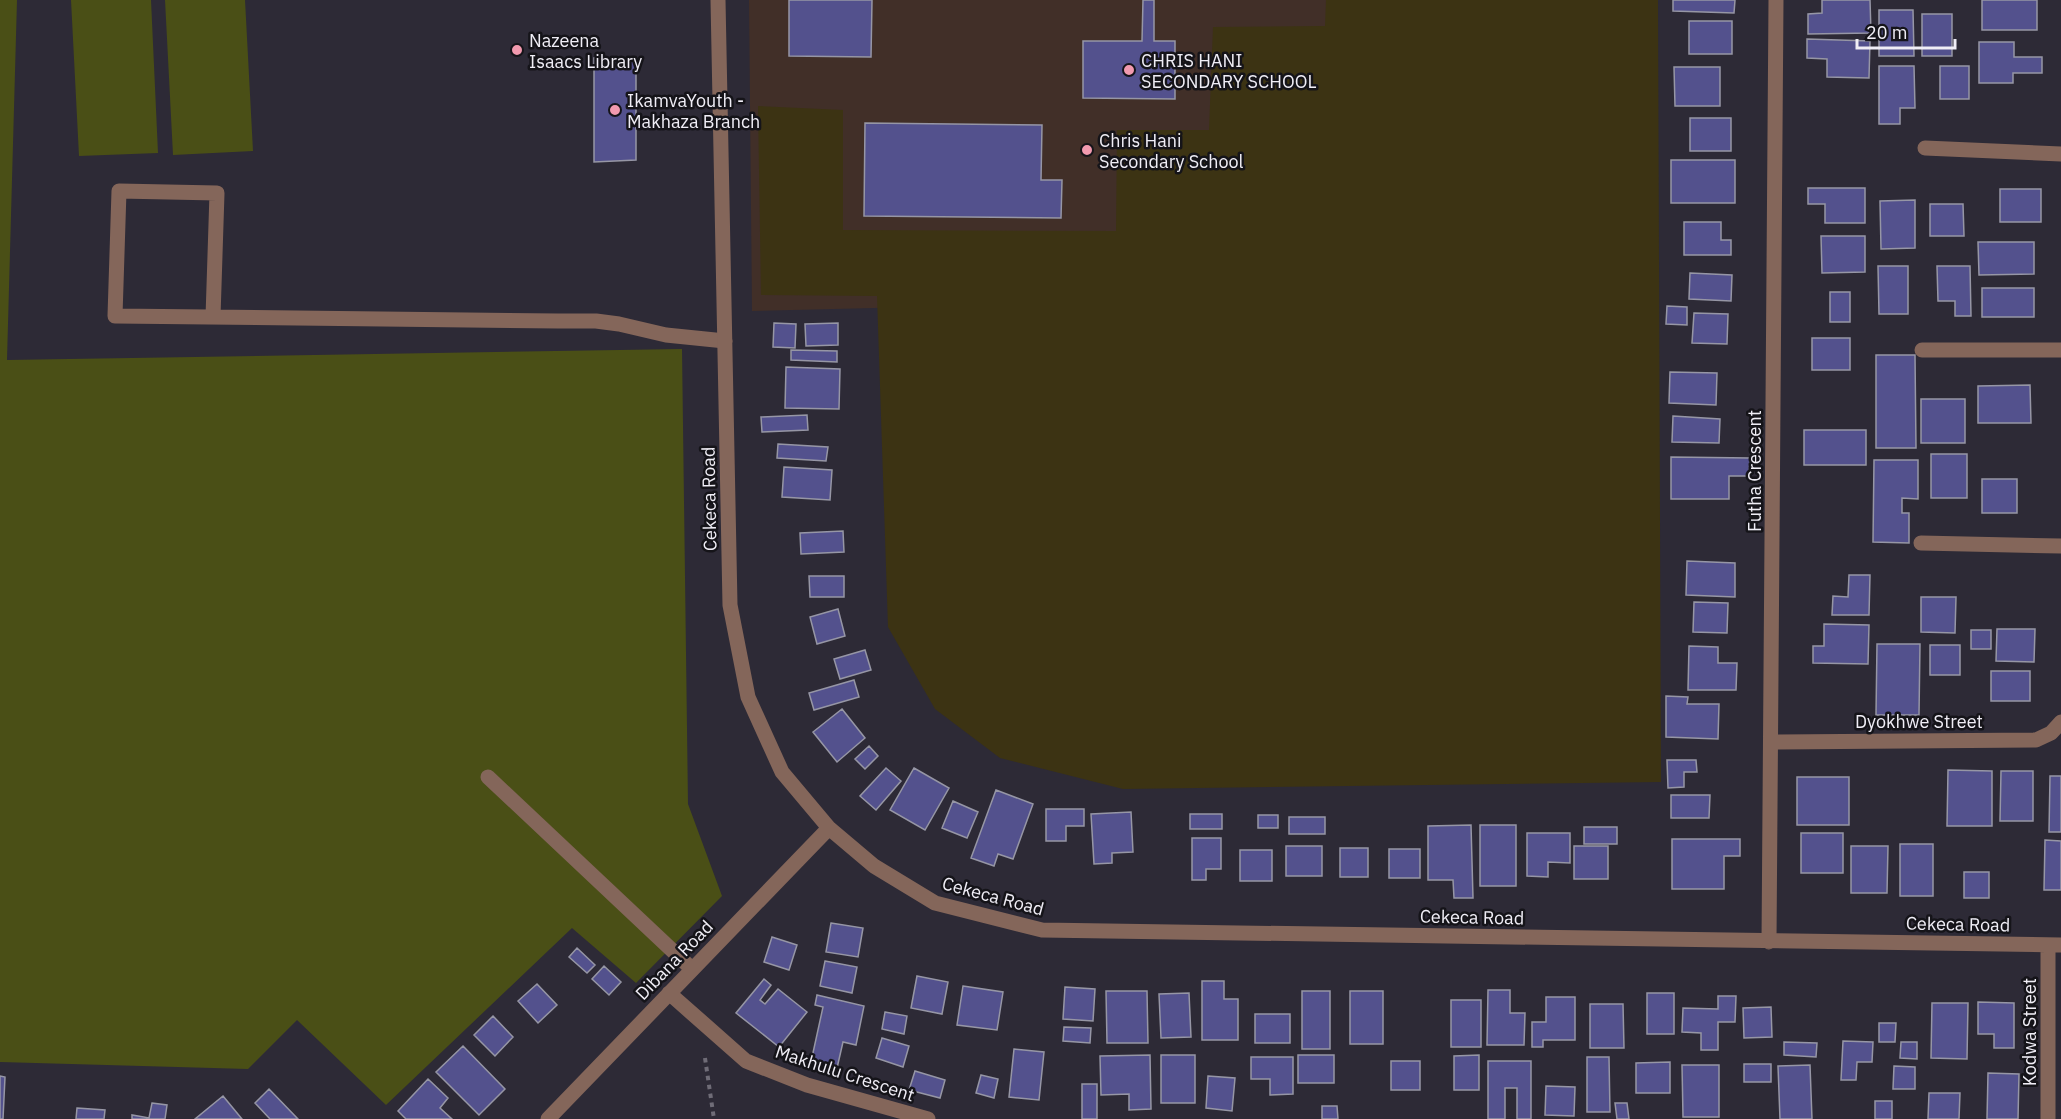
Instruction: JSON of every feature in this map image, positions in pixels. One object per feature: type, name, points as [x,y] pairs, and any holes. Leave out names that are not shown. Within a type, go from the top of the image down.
[{"type":"street","name":"Cekeca Road","points":[[718,0],[730,605],[748,696],[782,772],[829,828],[874,866],[935,903],[1042,930],[2055,945]]},
{"type":"street","name":"Futha Crescent","points":[[1769,942],[1776,0]]},
{"type":"street","points":[[1925,148],[2061,154]]},
{"type":"street","points":[[213,317],[217,193],[119,191],[116,316],[596,321],[666,335],[725,340]]},
{"type":"street","points":[[1922,350],[2061,350]]},
{"type":"street","points":[[1921,543],[2061,546]]},
{"type":"street","name":"Dyokhwe Street","points":[[1771,742],[2036,740],[2051,733],[2061,722]]},
{"type":"street","points":[[488,777],[692,969]]},
{"type":"street","name":"Dibana Road","points":[[548,1119],[829,828]]},
{"type":"street","name":"Kodwa Street","points":[[2048,1119],[2055,945]]},
{"type":"street","name":"Makhulu Crescent","points":[[669,993],[746,1060],[807,1085],[928,1119]]},
{"type":"path","points":[[700,1022],[714,1119]]},
{"type":"shaded area","name":"Chris Hani Secondary School","points":[[749,0],[1419,0],[1206,300],[752,311]]},
{"type":"green space","points":[[0,0],[17,0],[7,360],[682,349],[688,804],[722,896],[636,983],[572,928],[386,1105],[297,1020],[248,1069],[0,1062]]},
{"type":"green space","points":[[71,0],[151,0],[158,153],[79,156]]},
{"type":"green space","points":[[165,0],[245,0],[253,151],[173,155]]},
{"type":"sand","points":[[1326,0],[1658,0],[1661,782],[1123,789],[1000,758],[935,709],[888,627],[877,296],[761,295],[758,106],[843,110],[843,230],[1116,231],[1117,130],[1209,130],[1213,27],[1325,26]]},
{"type":"building","points":[[789,0],[872,0],[871,57],[789,56]]},
{"type":"building","name":"CHRIS HANI SECONDARY SCHOOL","points":[[1143,0],[1154,0],[1154,41],[1175,41],[1175,99],[1083,98],[1083,41],[1142,41]]},
{"type":"building","points":[[1673,0],[1735,0],[1734,13],[1673,11]]},
{"type":"building","points":[[1822,0],[1870,0],[1871,33],[1808,34],[1808,14],[1822,13]]},
{"type":"building","points":[[1982,0],[2037,0],[2037,30],[1982,30]]},
{"type":"building","points":[[1879,10],[1913,10],[1914,56],[1879,56]]},
{"type":"building","points":[[1922,14],[1952,14],[1952,56],[1922,56]]},
{"type":"building","points":[[1689,21],[1732,21],[1732,54],[1689,54]]},
{"type":"building","points":[[1807,39],[1870,41],[1869,78],[1827,77],[1827,59],[1807,58]]},
{"type":"building","points":[[1979,42],[2014,42],[2014,57],[2042,57],[2042,73],[2013,73],[2013,83],[1979,83]]},
{"type":"building","name":"IkamvaYouth - Makhaza Branch","points":[[594,58],[636,60],[636,160],[594,162]]},
{"type":"building","points":[[1879,66],[1914,66],[1915,108],[1900,108],[1900,124],[1879,124]]},
{"type":"building","points":[[1940,66],[1969,66],[1969,99],[1940,99]]},
{"type":"building","points":[[1674,67],[1720,67],[1720,106],[1675,106]]},
{"type":"building","points":[[1690,118],[1731,118],[1731,151],[1690,151]]},
{"type":"building","points":[[865,123],[1042,125],[1041,180],[1062,180],[1061,218],[864,216]]},
{"type":"building","points":[[1671,160],[1735,160],[1735,203],[1671,203]]},
{"type":"building","points":[[1808,188],[1865,188],[1865,223],[1825,223],[1825,204],[1808,204]]},
{"type":"building","points":[[2000,189],[2041,189],[2041,222],[2000,222]]},
{"type":"building","points":[[1915,200],[1915,248],[1881,249],[1880,201]]},
{"type":"building","points":[[1930,204],[1963,204],[1964,236],[1930,236]]},
{"type":"building","points":[[1684,222],[1721,222],[1721,240],[1731,240],[1731,255],[1684,255]]},
{"type":"building","points":[[1821,236],[1865,236],[1865,272],[1822,273]]},
{"type":"building","points":[[1978,242],[2034,242],[2034,274],[1979,275]]},
{"type":"building","points":[[1878,266],[1908,266],[1908,314],[1879,314]]},
{"type":"building","points":[[1937,266],[1970,266],[1971,316],[1955,316],[1955,301],[1938,301]]},
{"type":"building","points":[[1690,273],[1732,275],[1731,301],[1689,299]]},
{"type":"building","points":[[1982,288],[2034,288],[2034,317],[1982,317]]},
{"type":"building","points":[[1830,292],[1850,292],[1850,322],[1830,322]]},
{"type":"building","points":[[1667,306],[1687,307],[1687,325],[1666,324]]},
{"type":"building","points":[[1694,313],[1728,314],[1727,344],[1692,343]]},
{"type":"building","points":[[774,323],[796,324],[795,348],[773,347]]},
{"type":"building","points":[[838,323],[838,345],[806,346],[805,324]]},
{"type":"building","points":[[1812,338],[1850,338],[1850,370],[1812,370]]},
{"type":"building","points":[[791,350],[837,351],[837,362],[791,360]]},
{"type":"building","points":[[1876,355],[1915,355],[1916,448],[1876,448]]},
{"type":"building","points":[[786,367],[840,369],[839,409],[785,408]]},
{"type":"building","points":[[1670,372],[1717,373],[1716,405],[1669,403]]},
{"type":"building","points":[[2030,385],[2031,423],[1978,423],[1978,386]]},
{"type":"building","points":[[1921,399],[1965,399],[1965,443],[1921,443]]},
{"type":"building","points":[[807,415],[808,430],[762,432],[761,417]]},
{"type":"building","points":[[1673,416],[1720,419],[1719,443],[1672,442]]},
{"type":"building","points":[[1804,430],[1866,430],[1866,465],[1804,465]]},
{"type":"building","points":[[778,444],[828,447],[826,461],[777,458]]},
{"type":"building","points":[[1931,454],[1967,454],[1967,498],[1931,498]]},
{"type":"building","points":[[1671,457],[1750,458],[1749,476],[1729,476],[1729,499],[1671,499]]},
{"type":"building","points":[[1874,460],[1918,460],[1918,499],[1902,498],[1902,513],[1909,513],[1909,543],[1873,542]]},
{"type":"building","points":[[784,467],[832,470],[830,500],[782,497]]},
{"type":"building","points":[[1982,479],[2017,479],[2017,513],[1982,513]]},
{"type":"building","points":[[843,531],[844,552],[801,554],[800,533]]},
{"type":"building","points":[[1687,561],[1735,563],[1735,597],[1686,595]]},
{"type":"building","points":[[1849,575],[1870,575],[1869,615],[1832,615],[1833,596],[1848,597]]},
{"type":"building","points":[[809,576],[844,576],[844,597],[810,597]]},
{"type":"building","points":[[1921,597],[1956,597],[1955,633],[1921,632]]},
{"type":"building","points":[[1694,602],[1728,603],[1727,633],[1693,632]]},
{"type":"building","points":[[838,609],[845,636],[817,644],[810,617]]},
{"type":"building","points":[[1824,624],[1869,625],[1868,664],[1813,663],[1813,646],[1824,646]]},
{"type":"building","points":[[1997,629],[2035,629],[2034,662],[1996,661]]},
{"type":"building","points":[[1971,630],[1991,630],[1991,649],[1971,649]]},
{"type":"building","points":[[1877,644],[1920,644],[1919,715],[1876,715]]},
{"type":"building","points":[[1930,645],[1960,645],[1960,675],[1930,675]]},
{"type":"building","points":[[1689,646],[1718,647],[1718,663],[1737,663],[1736,690],[1688,690]]},
{"type":"building","points":[[865,650],[871,670],[840,679],[834,659]]},
{"type":"building","points":[[1991,671],[2030,671],[2030,701],[1991,701]]},
{"type":"building","points":[[854,680],[859,697],[814,710],[809,693]]},
{"type":"building","points":[[1666,696],[1688,697],[1687,704],[1719,704],[1718,739],[1666,737]]},
{"type":"building","points":[[842,709],[865,738],[837,762],[813,732]]},
{"type":"building","points":[[869,746],[878,756],[865,769],[855,759]]},
{"type":"building","points":[[1667,760],[1696,760],[1697,772],[1684,772],[1684,787],[1668,788]]},
{"type":"building","points":[[886,768],[901,781],[876,810],[860,796]]},
{"type":"building","points":[[914,768],[949,788],[925,830],[890,810]]},
{"type":"building","points":[[1948,770],[1992,771],[1992,826],[1947,826]]},
{"type":"building","points":[[2001,771],[2033,771],[2033,821],[2000,821]]},
{"type":"building","points":[[2050,776],[2061,776],[2061,832],[2049,832]]},
{"type":"building","points":[[1797,777],[1849,777],[1849,825],[1797,825]]},
{"type":"building","points":[[996,790],[1033,804],[1013,859],[998,854],[994,866],[971,858]]},
{"type":"building","points":[[1671,795],[1710,795],[1709,818],[1671,818]]},
{"type":"building","points":[[953,801],[978,812],[967,838],[942,828]]},
{"type":"building","points":[[1046,809],[1084,809],[1084,826],[1066,826],[1066,841],[1046,841]]},
{"type":"building","points":[[1131,812],[1133,852],[1112,853],[1112,863],[1094,864],[1091,814]]},
{"type":"building","points":[[1190,814],[1222,814],[1222,829],[1190,829]]},
{"type":"building","points":[[1258,815],[1278,815],[1278,828],[1258,828]]},
{"type":"building","points":[[1289,817],[1325,817],[1325,834],[1289,834]]},
{"type":"building","points":[[1471,825],[1473,898],[1454,898],[1453,880],[1428,880],[1428,826]]},
{"type":"building","points":[[1480,825],[1516,825],[1516,886],[1480,886]]},
{"type":"building","points":[[1584,827],[1617,827],[1617,844],[1584,844]]},
{"type":"building","points":[[1527,833],[1570,833],[1570,863],[1548,862],[1548,877],[1527,876]]},
{"type":"building","points":[[1801,833],[1843,833],[1843,873],[1801,873]]},
{"type":"building","points":[[1192,838],[1221,838],[1221,869],[1206,869],[1206,880],[1192,880]]},
{"type":"building","points":[[1672,839],[1740,839],[1740,856],[1724,856],[1724,889],[1672,889]]},
{"type":"building","points":[[2045,840],[2061,841],[2061,890],[2044,890]]},
{"type":"building","points":[[1900,844],[1933,844],[1933,896],[1900,896]]},
{"type":"building","points":[[1286,846],[1322,846],[1322,876],[1286,876]]},
{"type":"building","points":[[1574,846],[1608,846],[1608,879],[1574,879]]},
{"type":"building","points":[[1851,846],[1888,846],[1887,893],[1851,893]]},
{"type":"building","points":[[1340,848],[1368,848],[1368,877],[1340,877]]},
{"type":"building","points":[[1389,849],[1420,849],[1420,878],[1389,878]]},
{"type":"building","points":[[1240,850],[1272,850],[1272,881],[1240,881]]},
{"type":"building","points":[[1964,872],[1989,872],[1989,898],[1964,898]]},
{"type":"building","points":[[831,923],[863,928],[858,957],[826,952]]},
{"type":"building","points":[[772,937],[797,945],[789,970],[764,962]]},
{"type":"building","points":[[577,948],[595,965],[587,973],[569,957]]},
{"type":"building","points":[[825,961],[857,967],[852,993],[820,986]]},
{"type":"building","points":[[604,966],[621,982],[609,995],[592,979]]},
{"type":"building","points":[[917,976],[948,982],[942,1014],[911,1008]]},
{"type":"building","points":[[764,979],[771,985],[760,1000],[765,1004],[778,989],[807,1012],[779,1047],[736,1013]]},
{"type":"building","points":[[1202,981],[1224,981],[1224,999],[1238,999],[1238,1040],[1202,1040]]},
{"type":"building","points":[[537,984],[557,1005],[538,1023],[518,1001]]},
{"type":"building","points":[[963,986],[1003,992],[997,1030],[957,1025]]},
{"type":"building","points":[[1065,987],[1095,989],[1093,1021],[1063,1019]]},
{"type":"building","points":[[1488,990],[1510,990],[1510,1013],[1525,1013],[1524,1045],[1487,1045]]},
{"type":"building","points":[[1106,991],[1147,991],[1148,1043],[1107,1043]]},
{"type":"building","points":[[1302,991],[1330,991],[1330,1049],[1302,1049]]},
{"type":"building","points":[[1350,991],[1383,991],[1383,1044],[1350,1044]]},
{"type":"building","points":[[1189,993],[1191,1037],[1161,1038],[1159,994]]},
{"type":"building","points":[[1647,993],[1674,993],[1674,1034],[1647,1034]]},
{"type":"building","points":[[817,995],[864,1006],[856,1045],[843,1042],[837,1068],[811,1062],[823,1007],[815,1005]]},
{"type":"building","points":[[1718,996],[1736,996],[1735,1022],[1718,1022],[1718,1050],[1701,1050],[1701,1033],[1682,1032],[1683,1008],[1718,1009]]},
{"type":"building","points":[[1546,997],[1575,997],[1575,1040],[1543,1040],[1543,1047],[1532,1047],[1532,1022],[1546,1022]]},
{"type":"building","points":[[1451,1000],[1481,1000],[1481,1047],[1451,1047]]},
{"type":"building","points":[[1978,1002],[2014,1003],[2014,1048],[1994,1048],[1994,1034],[1978,1034]]},
{"type":"building","points":[[1932,1003],[1968,1003],[1967,1059],[1931,1058]]},
{"type":"building","points":[[1590,1004],[1623,1004],[1624,1048],[1590,1048]]},
{"type":"building","points":[[1771,1007],[1772,1037],[1744,1038],[1743,1008]]},
{"type":"building","points":[[885,1012],[907,1016],[904,1034],[882,1029]]},
{"type":"building","points":[[1255,1014],[1290,1014],[1290,1043],[1255,1043]]},
{"type":"building","points":[[493,1016],[513,1037],[495,1056],[474,1035]]},
{"type":"building","points":[[1879,1023],[1896,1023],[1895,1042],[1879,1042]]},
{"type":"building","points":[[1064,1027],[1091,1028],[1090,1043],[1063,1041]]},
{"type":"building","points":[[882,1038],[909,1046],[903,1067],[876,1058]]},
{"type":"building","points":[[1843,1041],[1873,1042],[1872,1062],[1857,1062],[1856,1080],[1841,1080]]},
{"type":"building","points":[[1784,1042],[1817,1043],[1816,1057],[1784,1055]]},
{"type":"building","points":[[1901,1042],[1917,1042],[1917,1059],[1900,1058]]},
{"type":"building","points":[[463,1046],[505,1089],[479,1115],[436,1072]]},
{"type":"building","points":[[1014,1049],[1044,1052],[1039,1100],[1009,1097]]},
{"type":"building","points":[[1150,1055],[1151,1109],[1129,1110],[1129,1094],[1101,1095],[1100,1056]]},
{"type":"building","points":[[1161,1055],[1195,1055],[1195,1103],[1161,1103]]},
{"type":"building","points":[[1298,1055],[1334,1055],[1334,1083],[1298,1083]]},
{"type":"building","points":[[1479,1055],[1479,1090],[1454,1090],[1454,1056]]},
{"type":"building","points":[[1251,1057],[1293,1057],[1293,1094],[1270,1095],[1270,1079],[1251,1079]]},
{"type":"building","points":[[1587,1057],[1609,1057],[1610,1112],[1587,1112]]},
{"type":"building","points":[[1391,1061],[1420,1061],[1420,1090],[1391,1090]]},
{"type":"building","points":[[1488,1061],[1531,1061],[1531,1119],[1517,1119],[1517,1088],[1505,1088],[1505,1119],[1488,1119]]},
{"type":"building","points":[[1670,1062],[1670,1093],[1636,1093],[1636,1063]]},
{"type":"building","points":[[1744,1064],[1771,1064],[1771,1082],[1744,1082]]},
{"type":"building","points":[[1682,1065],[1719,1065],[1719,1117],[1683,1117]]},
{"type":"building","points":[[1810,1065],[1812,1119],[1780,1119],[1778,1066]]},
{"type":"building","points":[[1894,1066],[1915,1067],[1915,1089],[1893,1089]]},
{"type":"building","points":[[915,1071],[945,1080],[940,1098],[909,1090]]},
{"type":"building","points":[[1988,1073],[2019,1074],[2018,1119],[1987,1119]]},
{"type":"building","points":[[981,1075],[998,1079],[994,1098],[976,1093]]},
{"type":"building","points":[[0,1076],[5,1077],[3,1119],[0,1119]]},
{"type":"building","points":[[1208,1076],[1235,1078],[1232,1111],[1206,1108]]},
{"type":"building","points":[[428,1079],[448,1098],[440,1108],[452,1119],[406,1119],[398,1111]]},
{"type":"building","points":[[1082,1084],[1097,1084],[1097,1119],[1082,1119]]},
{"type":"building","points":[[1546,1086],[1575,1087],[1574,1116],[1545,1115]]},
{"type":"building","points":[[269,1089],[298,1119],[270,1119],[255,1103]]},
{"type":"building","points":[[1929,1093],[1960,1093],[1959,1119],[1928,1119]]},
{"type":"building","points":[[223,1096],[242,1119],[195,1119]]},
{"type":"building","points":[[1875,1101],[1892,1101],[1892,1119],[1875,1119]]},
{"type":"building","points":[[152,1103],[167,1105],[165,1119],[132,1119],[132,1115],[149,1118]]},
{"type":"building","points":[[1615,1103],[1627,1103],[1629,1119],[1617,1119]]},
{"type":"building","points":[[1322,1106],[1337,1106],[1338,1119],[1322,1119]]},
{"type":"building","points":[[77,1108],[105,1110],[104,1119],[76,1119]]},
{"type":"place","name":"Nazeena Isaacs Library","points":[[517,50]]},
{"type":"place","name":"CHRIS HANI SECONDARY SCHOOL","points":[[1129,70]]},
{"type":"place","name":"IkamvaYouth - Makhaza Branch","points":[[615,110]]},
{"type":"place","name":"Chris Hani Secondary School","points":[[1087,150]]}]
